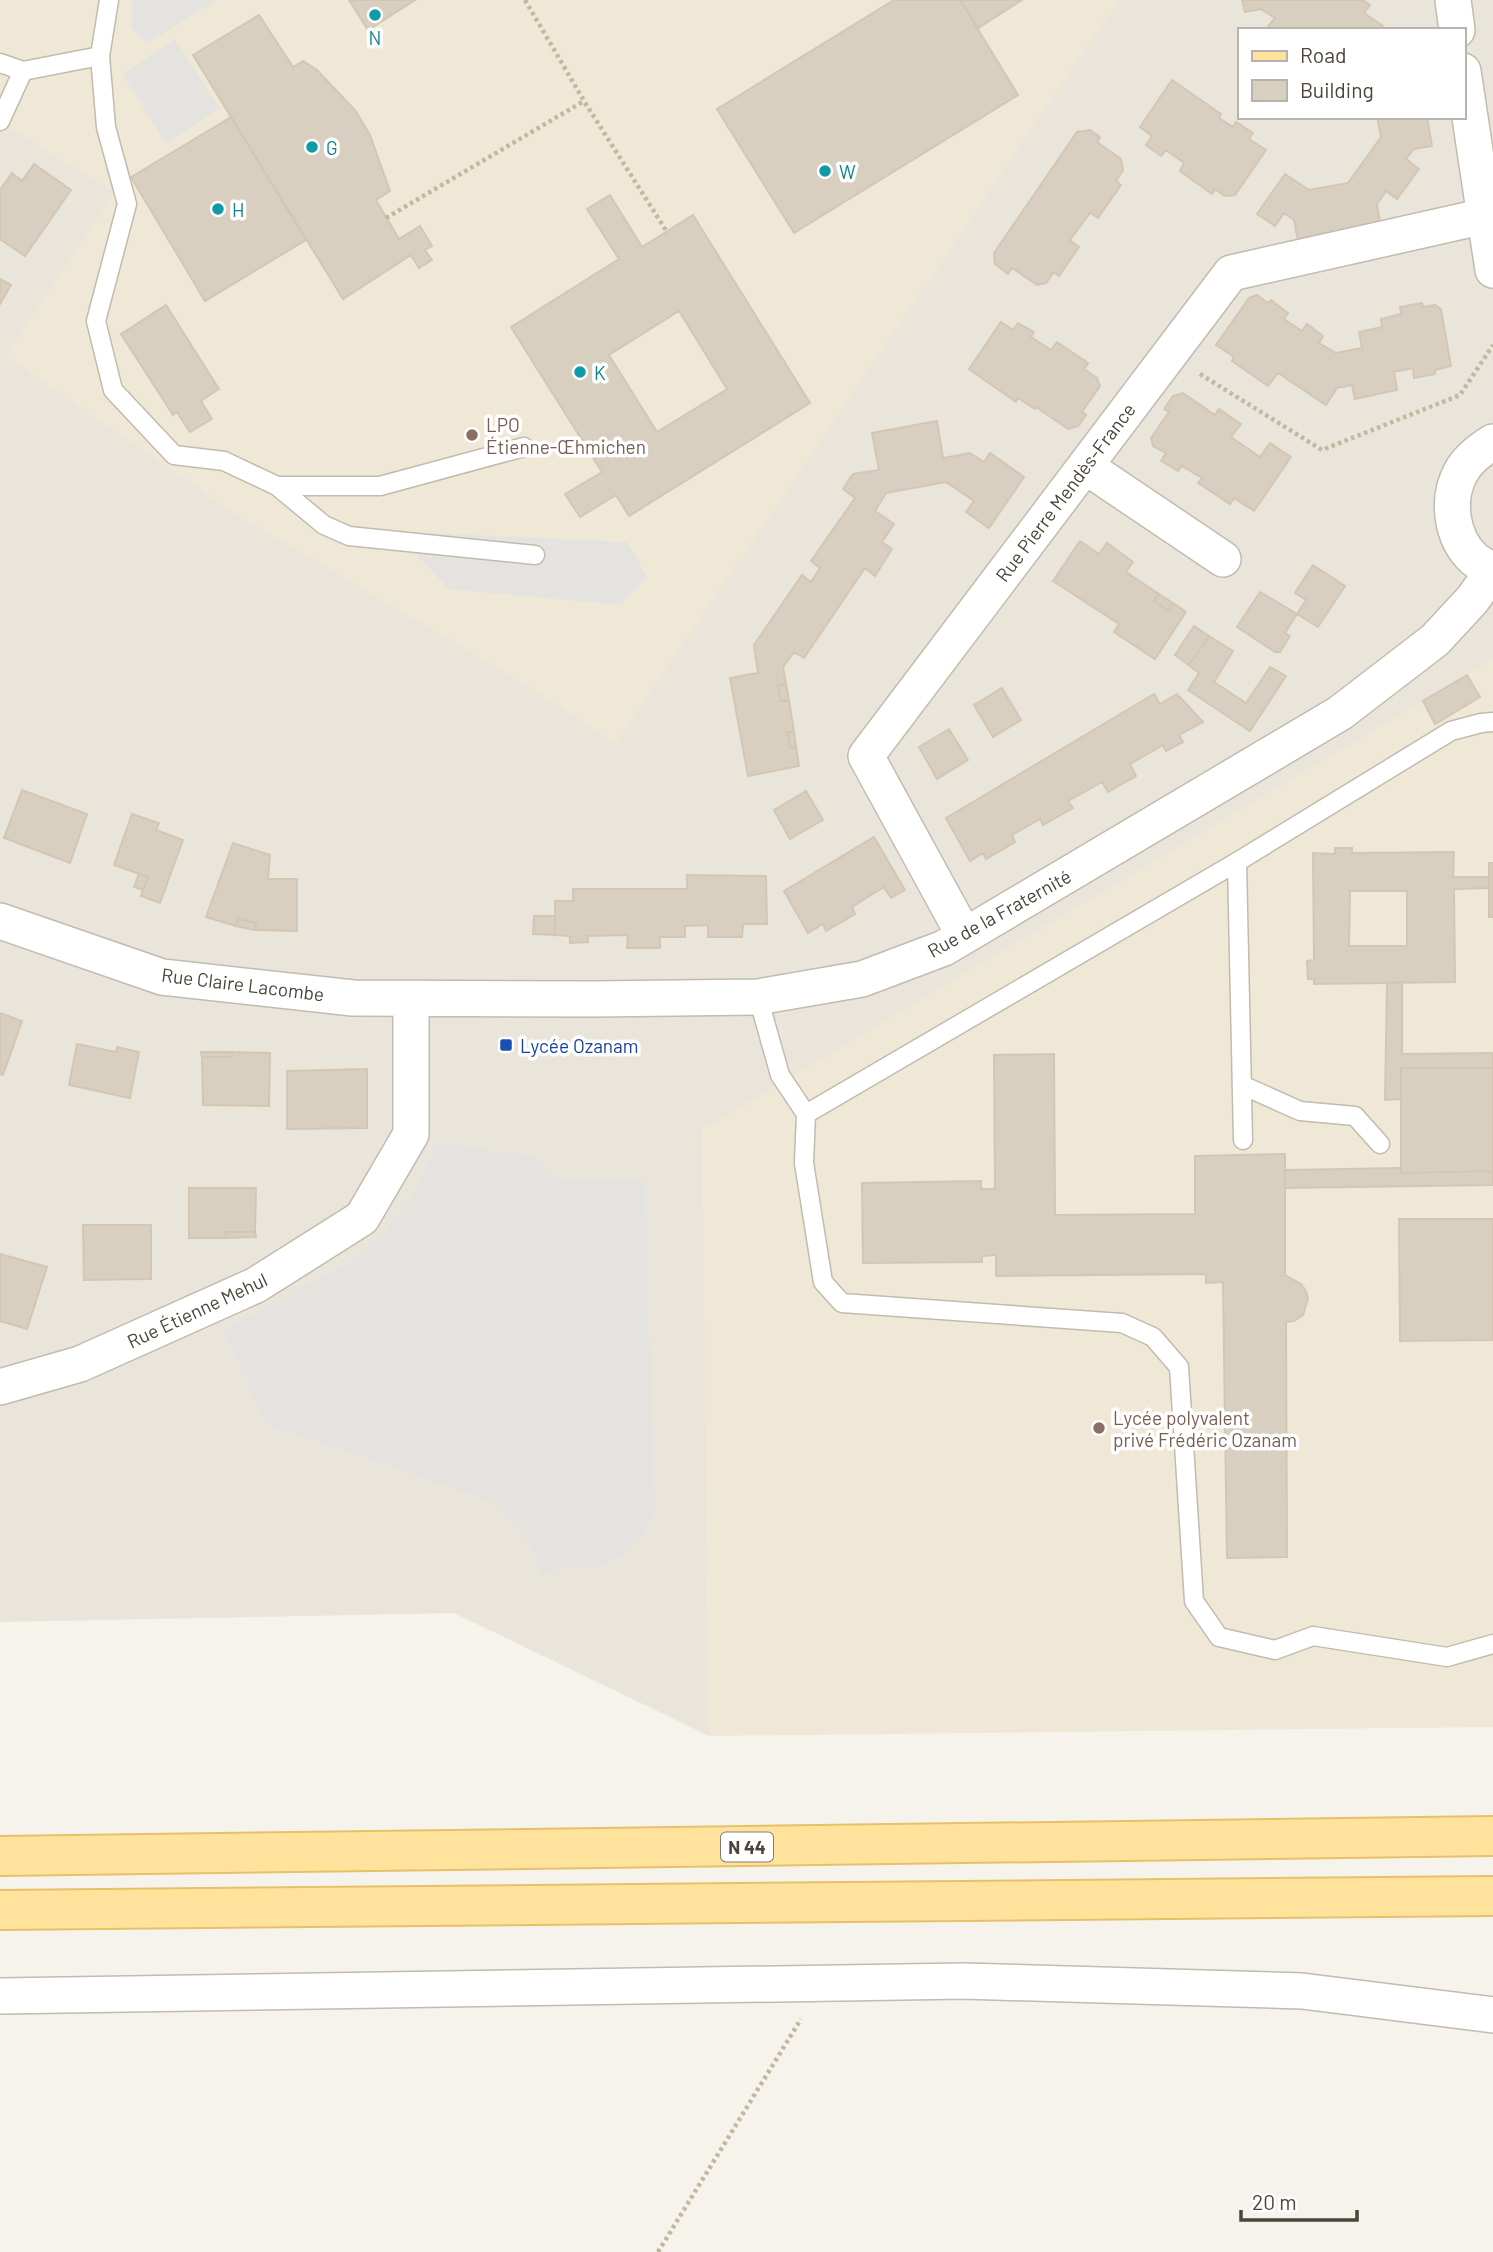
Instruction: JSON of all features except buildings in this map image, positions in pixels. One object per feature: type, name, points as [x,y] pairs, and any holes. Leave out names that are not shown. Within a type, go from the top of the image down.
[{"type":"main road","name":"N 44","points":[[0,1856],[1493,1836]]},
{"type":"main road","points":[[0,1910],[1493,1896]]},
{"type":"street","points":[[1452,0],[1457,28]]},
{"type":"street","points":[[1465,84],[1493,271]]},
{"type":"street","name":"Rue Pierre Mendès-France","points":[[964,936],[866,756],[1231,273],[1485,216]]},
{"type":"street","points":[[1493,442],[1475,454],[1461,472],[1453,494],[1452,517],[1459,540],[1474,558],[1493,571]]},
{"type":"street","points":[[1085,466],[1223,559]]},
{"type":"street","name":"Rue de la Fraternité","points":[[411,999],[758,997],[862,979],[944,948],[1340,713],[1435,640],[1472,600],[1493,571]]},
{"type":"street","name":"Rue Claire Lacombe","points":[[0,921],[163,977],[353,998],[411,999]]},
{"type":"street","name":"Rue Étienne Mehul","points":[[0,1387],[80,1364],[256,1285],[362,1217],[411,1133],[411,999]]},
{"type":"street","points":[[0,1996],[963,1981],[1302,1991],[1493,2015]]},
{"type":"lane","points":[[109,0],[100,56],[106,127],[127,204],[96,321],[113,390],[174,455],[224,461],[277,486],[324,525],[349,536],[535,555]]},
{"type":"lane","points":[[0,63],[23,71],[100,56]]},
{"type":"lane","points":[[0,121],[23,71]]},
{"type":"lane","points":[[277,486],[380,486],[524,447]]},
{"type":"lane","points":[[806,1114],[1237,862],[1451,731],[1481,723],[1493,723]]},
{"type":"lane","points":[[1237,862],[1243,1140]]},
{"type":"lane","points":[[758,997],[780,1075],[806,1114],[804,1163],[823,1282],[842,1303],[1122,1323],[1153,1337],[1179,1367],[1194,1601],[1219,1637],[1275,1650],[1313,1636],[1447,1657],[1493,1644]]},
{"type":"lane","points":[[1242,1085],[1300,1111],[1355,1116],[1380,1144]]},
{"type":"path","points":[[525,0],[584,101],[667,232]]},
{"type":"path","points":[[386,218],[584,101]]},
{"type":"path","points":[[1170,355],[1322,450],[1460,395],[1493,345]]},
{"type":"path","points":[[658,2252],[823,1982]]},
{"type":"shaded area","points":[[0,0],[1493,0],[1493,660],[703,1130],[709,1736],[454,1613],[0,1622]]},
{"type":"shaded area","name":"LPO Étienne-Œhmichen","points":[[0,0],[1119,0],[616,743],[516,679],[236,514],[6,356],[114,192],[0,122]]},
{"type":"shaded area","points":[[133,0],[217,0],[147,43],[131,28]]},
{"type":"shaded area","points":[[175,39],[220,109],[166,143],[122,74]]},
{"type":"shaded area","points":[[426,533],[627,542],[647,577],[620,605],[449,589],[417,556]]},
{"type":"shaded area","name":"Lycée polyvalent privé Frédéric Ozanam","points":[[1493,660],[1493,1727],[709,1736],[702,1130]]},
{"type":"shaded area","points":[[436,1142],[535,1156],[558,1179],[645,1180],[655,1509],[644,1534],[622,1556],[599,1566],[568,1566],[540,1576],[533,1548],[488,1500],[267,1425],[223,1330],[348,1264],[382,1236],[413,1194]]},
{"type":"place","name":"N","points":[[375,15]]},
{"type":"place","name":"G","points":[[312,147]]},
{"type":"place","name":"W","points":[[825,171]]},
{"type":"place","name":"H","points":[[218,209]]},
{"type":"place","name":"K","points":[[580,372]]},
{"type":"place","name":"LPO Étienne-Œhmichen","points":[[472,435]]},
{"type":"place","name":"Lycée Ozanam","points":[[506,1045]]},
{"type":"place","name":"Lycée polyvalent privé Frédéric Ozanam","points":[[1099,1428]]}]
